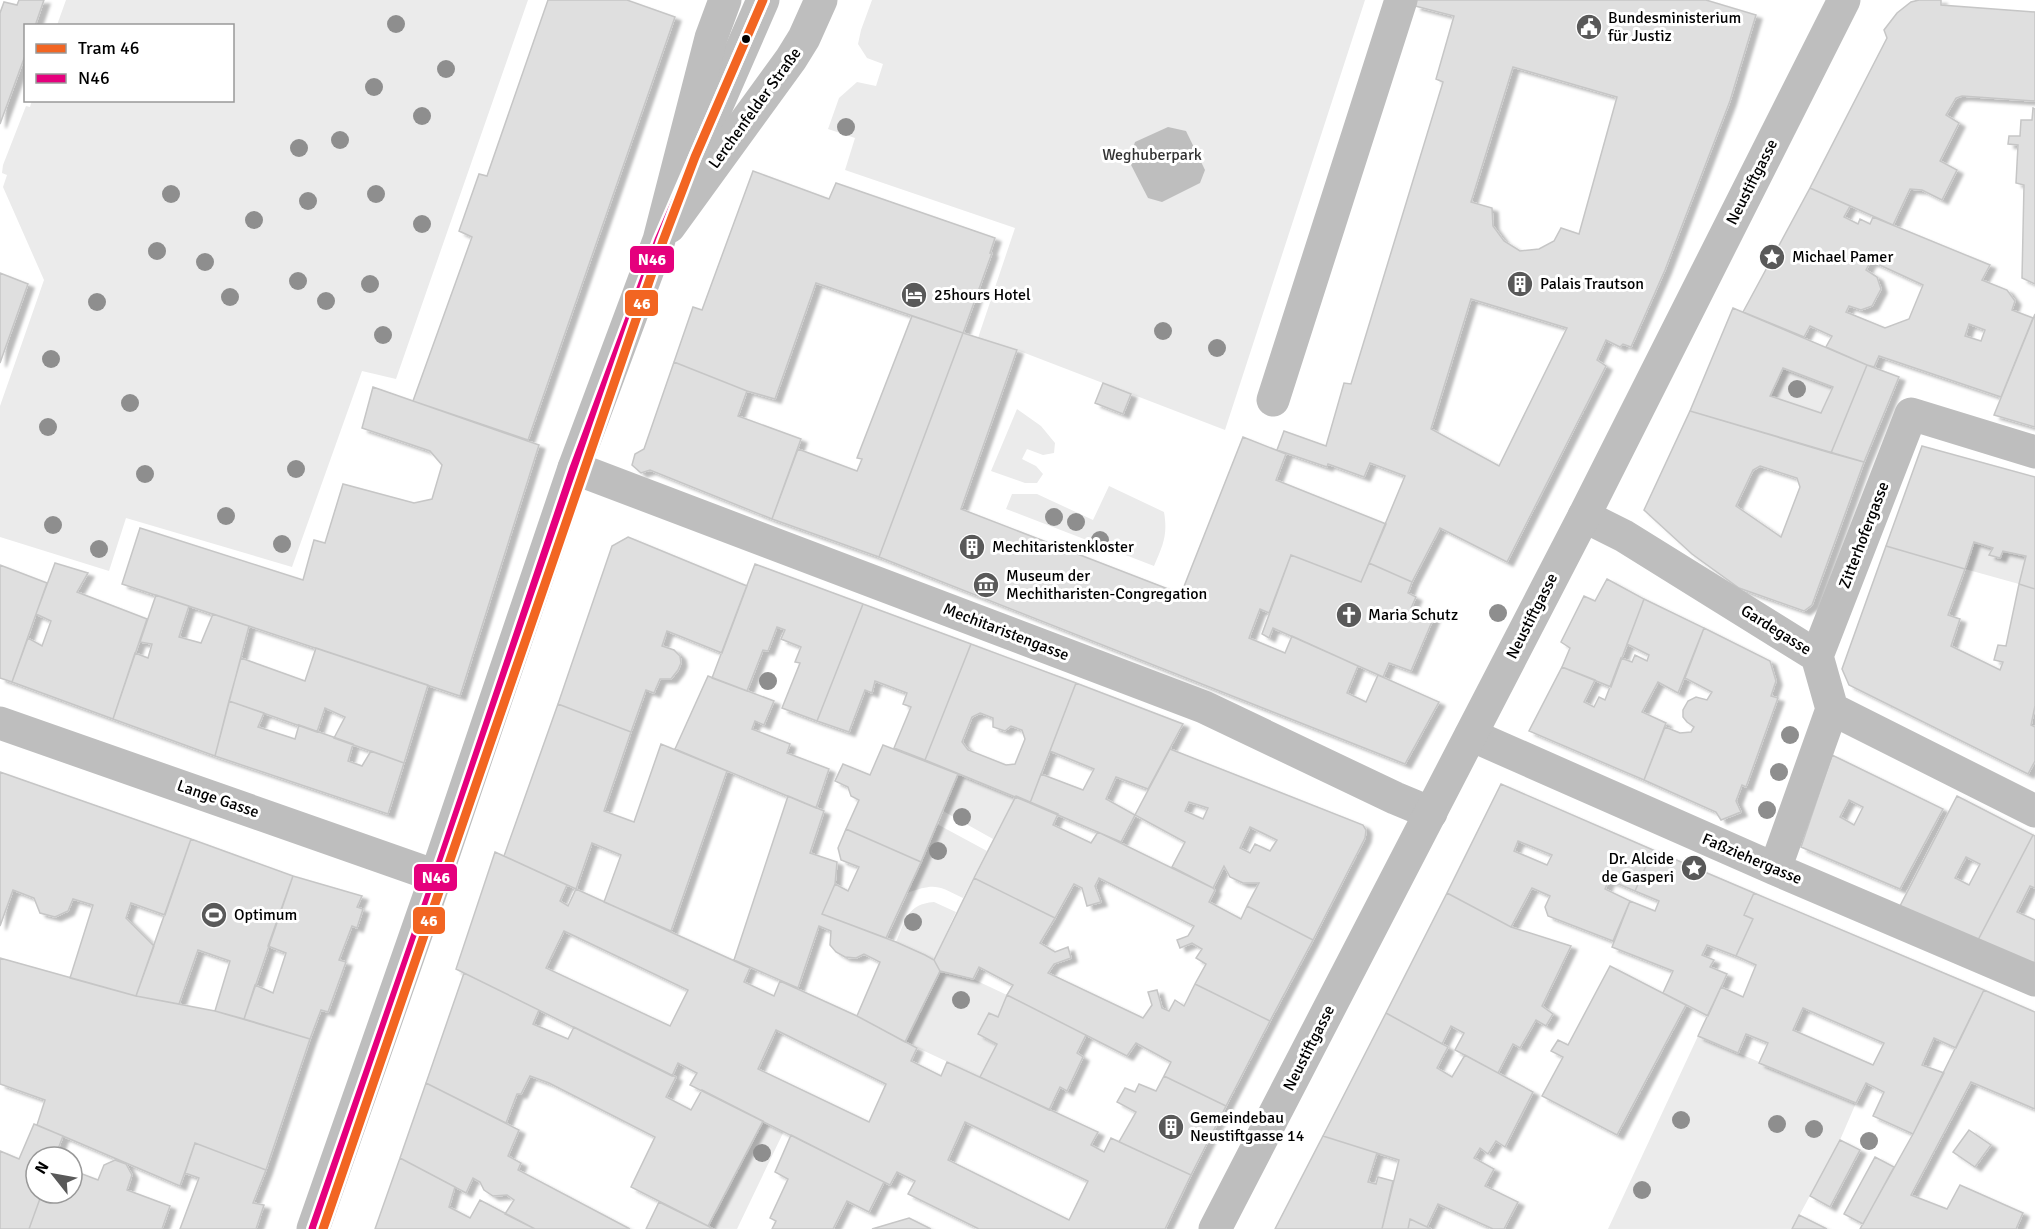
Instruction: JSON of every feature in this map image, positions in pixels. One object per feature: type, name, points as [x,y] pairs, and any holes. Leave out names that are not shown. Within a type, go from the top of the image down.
[{"type":"street","name":"Lerchenfelder Straße","points":[[659,240],[711,38],[726,0]]},
{"type":"street","name":"Lerchenfelder Straße","points":[[313,1229],[436,876],[574,468],[659,240],[763,0]]},
{"type":"street","name":"Lerchenfelder Straße","points":[[659,240],[791,59],[804,38],[821,0]]},
{"type":"street","points":[[1273,400],[1401,0]]},
{"type":"street","name":"Neustiftgasse","points":[[1215,1229],[1584,516],[1844,0]]},
{"type":"street","name":"Zitterhofergasse","points":[[1817,656],[1911,414],[2035,452]]},
{"type":"street","name":"Mechitaristengasse","points":[[574,468],[1204,707],[1431,813]]},
{"type":"street","name":"Gardegasse","points":[[1584,516],[1624,536],[1817,656],[1832,709]]},
{"type":"street","points":[[1775,870],[1832,709],[2035,811]]},
{"type":"street","name":"Lange Gasse","points":[[0,723],[436,876]]},
{"type":"street","name":"Faßziehergasse","points":[[1471,735],[1775,870],[2035,980]]},
{"type":"green space","points":[[66,0],[528,0],[396,379],[362,371],[292,567],[126,518],[109,571],[0,537],[0,406],[44,280],[3,187],[7,175],[2,173],[3,165],[26,106],[30,107],[31,102],[234,102],[234,24],[57,24]]},
{"type":"green space","name":"Weghuberpark","points":[[872,0],[1365,0],[1225,430],[1017,350],[978,338],[1015,228],[845,170],[855,138],[828,129],[839,98],[857,82],[876,86],[883,64],[867,58],[858,44]]},
{"type":"green space","points":[[1783,368],[1833,387],[1821,413],[1770,396]]},
{"type":"green space","points":[[1017,409],[1041,426],[1055,443],[1054,453],[1043,455],[1027,449],[1022,459],[1036,466],[1043,474],[1037,483],[1025,483],[991,471]]},
{"type":"green space","points":[[1109,486],[1164,512],[1164,540],[1154,566],[1006,509],[1012,494],[1037,494],[1093,520]]},
{"type":"green space","points":[[1974,542],[1993,548],[1989,555],[2000,558],[2003,551],[2026,556],[2019,584],[1965,569]]},
{"type":"green space","points":[[958,774],[1016,796],[993,839],[943,811]]},
{"type":"green space","points":[[937,824],[987,851],[963,898],[936,887],[907,893]]},
{"type":"green space","points":[[934,902],[956,912],[934,960],[896,942],[909,914],[918,906]]},
{"type":"green space","points":[[940,971],[973,979],[1007,995],[998,1017],[989,1013],[978,1034],[997,1044],[980,1077],[905,1042]]},
{"type":"green space","points":[[1698,1036],[1856,1103],[1840,1140],[1792,1229],[1608,1229]]},
{"type":"green space","points":[[763,1121],[784,1131],[737,1229],[713,1229],[708,1226]]},
{"type":"shaded area","points":[[1168,127],[1186,131],[1205,170],[1200,183],[1162,202],[1148,198],[1129,161],[1135,142]]},
{"type":"building","points":[[19,0],[44,0],[36,24],[24,24],[24,58],[0,124],[0,13],[4,2],[17,5]]},
{"type":"building","points":[[548,0],[627,0],[675,17],[528,440],[413,401],[472,237],[459,231],[479,174],[487,176]]},
{"type":"building","name":"Palais Trautson","points":[[1417,0],[1706,0],[1756,15],[1730,101],[1665,270],[1631,347],[1623,344],[1620,347],[1606,340],[1597,360],[1606,366],[1507,562],[1440,528],[1412,582],[1369,563],[1405,476],[1370,463],[1364,477],[1277,450],[1284,431],[1326,446],[1344,383],[1351,384],[1443,82],[1436,79],[1454,16],[1415,6]],"holes":[[[1513,67],[1617,97],[1579,234],[1561,228],[1554,241],[1539,249],[1520,251],[1504,241],[1493,226],[1492,208],[1471,202]],[[1471,299],[1567,328],[1499,466],[1431,429]]]},
{"type":"building","points":[[1941,0],[1941,5],[2035,12],[2035,101],[1962,96],[1956,98],[1946,115],[1959,123],[1940,161],[1957,170],[1942,200],[1922,190],[1910,189],[1893,225],[1810,188],[1887,38],[1884,30],[1897,13],[1911,2]]},
{"type":"building","points":[[2033,108],[2035,109],[2035,284],[2022,278],[2024,185],[2016,183],[2018,145],[2008,144],[2009,136],[2020,136],[2021,120],[2032,120]]},
{"type":"building","name":"25hours Hotel","points":[[753,171],[829,199],[836,183],[995,238],[990,253],[992,253],[963,333],[816,283],[775,399],[747,391],[674,362],[693,307],[702,310]]},
{"type":"building","points":[[1810,188],[1850,206],[1844,217],[1858,224],[1860,219],[1870,224],[1873,217],[1990,265],[1982,280],[2007,290],[2015,301],[2012,310],[2033,318],[2001,397],[1879,356],[1874,367],[1867,365],[1826,347],[1832,336],[1810,326],[1804,337],[1743,312]],"holes":[[[1871,261],[1923,285],[1909,319],[1885,328],[1846,312],[1849,306],[1861,310],[1872,306],[1881,289],[1877,277],[1866,270]],[[1969,324],[1985,330],[1981,341],[1965,336]]]},
{"type":"building","points":[[0,273],[28,284],[0,363]]},
{"type":"building","points":[[1733,308],[1867,365],[1831,453],[1690,411]],"holes":[[[1783,368],[1833,387],[1821,413],[1770,396]]]},
{"type":"building","points":[[2035,314],[2035,427],[1994,415]]},
{"type":"building","points":[[912,316],[963,333],[879,557],[772,519],[798,449],[857,471],[862,459],[857,458]]},
{"type":"building","name":"Mechitaristenkloster","points":[[963,333],[1017,350],[961,509],[1181,594],[1243,437],[1286,454],[1276,480],[1386,524],[1361,582],[1291,555],[1269,613],[1260,609],[1249,638],[1285,653],[1292,636],[1358,666],[1347,693],[1366,702],[1378,675],[1439,702],[1405,764],[879,557]]},
{"type":"building","points":[[674,362],[747,391],[738,416],[801,439],[772,519],[650,470],[641,473],[632,465],[635,454],[644,449]]},
{"type":"building","points":[[1867,365],[1899,377],[1864,462],[1831,453]]},
{"type":"building","points":[[1103,383],[1131,394],[1123,414],[1095,403]]},
{"type":"building","points":[[373,387],[539,445],[460,696],[122,584],[140,528],[303,580],[314,540],[325,543],[343,484],[414,503],[432,499],[442,465],[430,451],[362,428]]},
{"type":"building","points":[[1690,411],[1864,462],[1812,605],[1804,611],[1739,588],[1692,554],[1644,510]],"holes":[[[1760,466],[1797,478],[1800,487],[1781,537],[1736,506],[1753,470]]]},
{"type":"building","points":[[1922,446],[2035,477],[2035,589],[2019,584],[2026,556],[2003,551],[2000,558],[1989,555],[1993,548],[1974,542],[1965,569],[1886,546]]},
{"type":"building","points":[[628,537],[747,586],[722,653],[667,631],[662,646],[674,650],[680,656],[681,663],[671,679],[660,679],[654,693],[646,690],[631,732],[558,704],[612,546]]},
{"type":"building","points":[[1886,546],[1965,569],[1948,615],[1960,619],[1951,646],[2000,670],[2003,662],[1994,660],[1998,645],[2006,646],[2019,584],[2035,589],[2035,706],[2031,725],[2035,727],[2035,761],[2028,774],[1849,685],[1842,669]]},
{"type":"building","name":"Maria Schutz","points":[[1291,555],[1361,582],[1369,563],[1412,582],[1408,593],[1416,597],[1411,608],[1434,617],[1411,671],[1389,663],[1383,677],[1273,628],[1269,638],[1262,634]]},
{"type":"building","points":[[55,563],[88,573],[77,592],[147,619],[113,719],[12,682],[28,638],[42,646],[51,621],[36,614]]},
{"type":"building","points":[[755,564],[863,604],[817,721],[782,708],[800,663],[795,662],[801,647],[781,639],[785,630],[777,627],[768,651],[763,650],[747,691],[712,678]]},
{"type":"building","points":[[0,565],[47,583],[12,682],[0,678]]},
{"type":"building","points":[[1607,579],[1644,599],[1611,687],[1562,667],[1570,648],[1561,642],[1584,596],[1595,601]]},
{"type":"building","points":[[156,595],[189,606],[179,637],[201,643],[213,614],[249,626],[215,756],[113,719],[135,653],[148,658],[152,644],[140,642]]},
{"type":"building","points":[[1644,599],[1704,628],[1678,693],[1658,682],[1642,712],[1666,723],[1644,780],[1529,731],[1562,667],[1595,680],[1584,702],[1594,707],[1599,697],[1605,700],[1621,658],[1632,662],[1635,655],[1647,661],[1649,655],[1627,644]]},
{"type":"building","points":[[863,604],[971,644],[925,760],[894,748],[911,707],[903,704],[907,693],[875,681],[872,693],[865,690],[849,732],[817,721]]},
{"type":"building","points":[[1704,628],[1770,661],[1776,681],[1771,696],[1778,698],[1746,787],[1742,785],[1736,801],[1741,812],[1721,820],[1716,812],[1644,780],[1665,727],[1680,733],[1691,732],[1694,727],[1683,717],[1683,710],[1688,701],[1696,697],[1707,700],[1712,692],[1685,678]]},
{"type":"building","points":[[971,644],[1076,683],[1030,803],[925,760]],"holes":[[[980,713],[993,718],[993,727],[1005,731],[1011,726],[1022,730],[1025,739],[1015,764],[1006,765],[968,750],[962,742],[972,717]]]},
{"type":"building","points":[[316,648],[428,685],[404,763],[334,738],[345,717],[325,708],[317,732],[229,701],[241,658],[305,681]]},
{"type":"building","points":[[708,676],[774,701],[764,725],[755,721],[752,729],[790,744],[787,753],[829,769],[816,808],[675,749]]},
{"type":"building","points":[[1076,683],[1183,724],[1148,789],[1116,777],[1106,799],[1135,815],[1121,842],[1030,803],[1041,774],[1083,790],[1094,769],[1050,751]]},
{"type":"building","points":[[229,701],[264,713],[258,727],[295,739],[299,725],[353,744],[348,761],[362,766],[371,751],[404,763],[388,814],[215,756]]},
{"type":"building","points":[[558,704],[631,732],[604,811],[634,822],[661,744],[727,771],[671,931],[604,902],[621,855],[592,843],[576,889],[504,856]]},
{"type":"building","points":[[883,745],[958,774],[921,862],[846,829],[859,800],[851,796],[848,787],[835,781],[843,764],[870,775]]},
{"type":"building","points":[[1170,749],[1363,825],[1366,830],[1365,838],[1313,940],[1247,906],[1259,883],[1243,883],[1230,877],[1224,866],[1213,888],[1172,867],[1185,842],[1135,815]],"holes":[[[1189,802],[1208,808],[1203,819],[1185,811]],[[1250,827],[1277,840],[1270,851],[1255,844],[1250,853],[1240,848]]]},
{"type":"building","points":[[1832,755],[1943,809],[1900,889],[1801,847]],"holes":[[[1849,800],[1863,807],[1854,825],[1840,817]]]},
{"type":"building","points":[[0,772],[191,839],[165,915],[131,903],[126,918],[154,946],[136,996],[70,978],[93,905],[73,899],[68,911],[55,917],[40,913],[34,898],[13,890],[0,926]]},
{"type":"building","points":[[1501,784],[1653,850],[1635,891],[1609,880],[1605,889],[1630,901],[1613,941],[1548,916],[1545,907],[1550,896],[1532,888],[1511,927],[1447,893]],"holes":[[[1518,841],[1552,855],[1547,865],[1514,851]]]},
{"type":"building","points":[[788,796],[824,811],[810,853],[837,862],[835,884],[822,914],[925,955],[934,960],[940,971],[905,1042],[857,1016],[880,962],[864,954],[856,958],[845,957],[836,952],[830,945],[831,931],[819,926],[798,988],[734,960]]},
{"type":"building","points":[[1016,796],[1058,814],[1053,825],[1091,843],[1098,832],[1213,888],[1215,890],[1209,902],[1241,919],[1247,906],[1313,940],[1270,1021],[1195,984],[1206,964],[1196,958],[1202,949],[1192,943],[1180,948],[1177,940],[1188,936],[1194,926],[1099,878],[1095,886],[1101,902],[1087,906],[1082,888],[1074,884],[1055,918],[974,878]]},
{"type":"building","points":[[1957,796],[2033,835],[1978,940],[1900,906]],"holes":[[[1966,857],[1980,864],[1969,885],[1955,878]]]},
{"type":"building","points":[[846,829],[921,862],[886,938],[822,914],[835,884],[848,891],[859,867],[841,860],[838,848]]},
{"type":"building","points":[[2033,835],[2035,836],[2035,888],[2030,886],[2017,912],[2035,920],[2035,966],[1978,940]]},
{"type":"building","points":[[191,839],[293,876],[244,1019],[215,1011],[230,961],[198,950],[179,1004],[136,996]]},
{"type":"building","points":[[1653,850],[1754,893],[1744,915],[1753,919],[1736,956],[1707,945],[1702,955],[1714,960],[1710,967],[1727,974],[1708,1016],[1663,993],[1673,971],[1612,947],[1630,901],[1655,911],[1659,901],[1635,891]]},
{"type":"building","points":[[495,852],[567,885],[560,901],[568,906],[576,889],[750,968],[744,982],[774,996],[780,981],[857,1016],[917,1048],[911,1061],[941,1076],[947,1062],[1098,1132],[1091,1145],[1104,1152],[1111,1138],[1191,1175],[1165,1229],[979,1229],[908,1194],[915,1181],[897,1172],[890,1185],[690,1085],[697,1073],[678,1063],[672,1076],[456,969]],"holes":[[[564,931],[688,990],[670,1026],[546,968]],[[776,1030],[886,1084],[869,1122],[758,1069]],[[965,1122],[1088,1181],[1069,1220],[948,1160]]]},
{"type":"building","points":[[293,876],[362,896],[357,907],[363,909],[357,928],[352,926],[339,960],[346,962],[328,1012],[321,1010],[310,1039],[244,1019],[255,985],[273,993],[286,953],[268,946]]},
{"type":"building","points":[[974,878],[1055,918],[1040,943],[1055,952],[1068,947],[1071,958],[1054,964],[1048,973],[1143,1018],[1152,1005],[1148,992],[1157,990],[1162,1008],[1169,1011],[1175,1000],[1184,1006],[1195,984],[1270,1021],[1226,1106],[1164,1076],[1171,1062],[1136,1043],[1127,1056],[1007,995],[1013,985],[979,967],[973,979],[940,971],[934,960]]},
{"type":"building","points":[[1447,893],[1511,927],[1571,946],[1542,1006],[1553,1014],[1546,1026],[1536,1020],[1520,1048],[1513,1044],[1498,1073],[1455,1050],[1464,1033],[1451,1026],[1442,1044],[1386,1013]]},
{"type":"building","points":[[1754,893],[1984,990],[1956,1048],[1934,1038],[1922,1065],[1944,1073],[1913,1134],[1873,1116],[1884,1092],[1866,1083],[1856,1103],[1759,1063],[1768,1043],[1746,1034],[1738,1053],[1698,1036],[1721,987],[1743,997],[1756,965],[1736,956],[1753,919],[1744,915]],"holes":[[[1803,1008],[1884,1043],[1873,1065],[1793,1030]]]},
{"type":"building","points":[[0,958],[136,996],[215,1011],[310,1039],[266,1170],[195,1143],[180,1186],[37,1125],[45,1100],[0,1084]]},
{"type":"building","points":[[1610,966],[1686,1005],[1617,1135],[1542,1096],[1563,1057],[1551,1051],[1558,1040],[1568,1045]]},
{"type":"building","points":[[464,973],[539,1010],[533,1024],[568,1039],[574,1027],[676,1077],[666,1097],[691,1110],[702,1090],[763,1121],[708,1226],[631,1187],[655,1137],[549,1083],[530,1076],[521,1094],[517,1094],[506,1123],[426,1083]]},
{"type":"building","points":[[1984,990],[2035,1012],[2035,1109],[1971,1082],[1911,1195],[1947,1209],[1960,1185],[2023,1213],[2016,1229],[1860,1229],[1913,1134]]},
{"type":"building","points":[[1007,995],[1086,1035],[1077,1053],[1083,1057],[1067,1091],[1060,1087],[1049,1110],[980,1077],[997,1044],[978,1034],[989,1013],[998,1017]]},
{"type":"building","points":[[1386,1013],[1448,1047],[1437,1068],[1452,1077],[1465,1055],[1533,1092],[1505,1147],[1496,1141],[1488,1154],[1480,1148],[1474,1158],[1494,1169],[1485,1186],[1518,1202],[1504,1229],[1493,1229],[1438,1204],[1427,1227],[1410,1219],[1408,1229],[1382,1229],[1399,1160],[1323,1136]]},
{"type":"building","name":"Gemeindebau Neustiftgasse 14","points":[[1164,1076],[1226,1106],[1191,1175],[1119,1142],[1136,1112],[1117,1102],[1125,1088],[1135,1092],[1139,1084],[1156,1091]]},
{"type":"building","points":[[426,1083],[519,1130],[508,1156],[521,1163],[518,1170],[630,1229],[535,1229],[505,1214],[514,1200],[507,1195],[493,1196],[473,1178],[466,1193],[400,1158]]},
{"type":"building","points":[[34,1124],[63,1136],[60,1145],[25,1145]]},
{"type":"building","points":[[1969,1130],[1991,1145],[1975,1167],[1953,1152]]},
{"type":"building","points":[[791,1135],[884,1182],[869,1212],[847,1201],[833,1229],[772,1229],[776,1221],[770,1218],[788,1179],[775,1172]]},
{"type":"building","points":[[1323,1136],[1377,1153],[1368,1182],[1376,1184],[1378,1177],[1393,1181],[1382,1229],[1275,1229]]},
{"type":"building","points":[[1840,1140],[1860,1150],[1830,1207],[1810,1196]]},
{"type":"building","points":[[195,1143],[266,1170],[253,1203],[264,1205],[256,1229],[180,1229],[199,1178],[185,1173]]},
{"type":"building","points":[[24,1147],[24,1205],[38,1205],[29,1229],[0,1229],[0,1151],[19,1159]]},
{"type":"building","points":[[1875,1157],[1894,1167],[1863,1224],[1844,1214]]},
{"type":"building","points":[[400,1158],[455,1187],[449,1207],[470,1218],[480,1200],[535,1229],[375,1229]]},
{"type":"building","points":[[115,1160],[126,1164],[132,1175],[127,1190],[170,1206],[162,1229],[29,1229],[38,1205],[84,1205],[84,1175],[98,1180],[104,1165]]},
{"type":"building","points":[[659,1202],[708,1226],[713,1229],[646,1229]]},
{"type":"building","points":[[1799,1215],[1827,1229],[1792,1229]]},
{"type":"building","points":[[909,1218],[931,1229],[872,1229]]},
{"type":"building","points":[[1410,1219],[1427,1227],[1431,1229],[1408,1229]]},
{"type":"tram line","name":"46","points":[[323,1229],[663,241],[695,157],[763,0]]},
{"type":"transit line","name":"N46","points":[[313,1229],[431,891],[574,468],[659,240],[763,0]]},
{"type":"place","name":"Bundesministerium für Justiz","points":[[1589,27]]},
{"type":"place","name":"Michael Pamer","points":[[1772,257]]},
{"type":"place","name":"Palais Trautson","points":[[1520,284]]},
{"type":"place","name":"25hours Hotel","points":[[914,295]]},
{"type":"place","name":"Mechitaristenkloster","points":[[972,547]]},
{"type":"place","name":"Museum der Mechitharisten-Congregation","points":[[986,585]]},
{"type":"place","name":"Maria Schutz","points":[[1349,615]]},
{"type":"place","name":"Dr. Alcide de Gasperi","points":[[1694,868]]},
{"type":"place","name":"Optimum","points":[[214,915]]},
{"type":"place","name":"Gemeindebau Neustiftgasse 14","points":[[1171,1127]]}]
